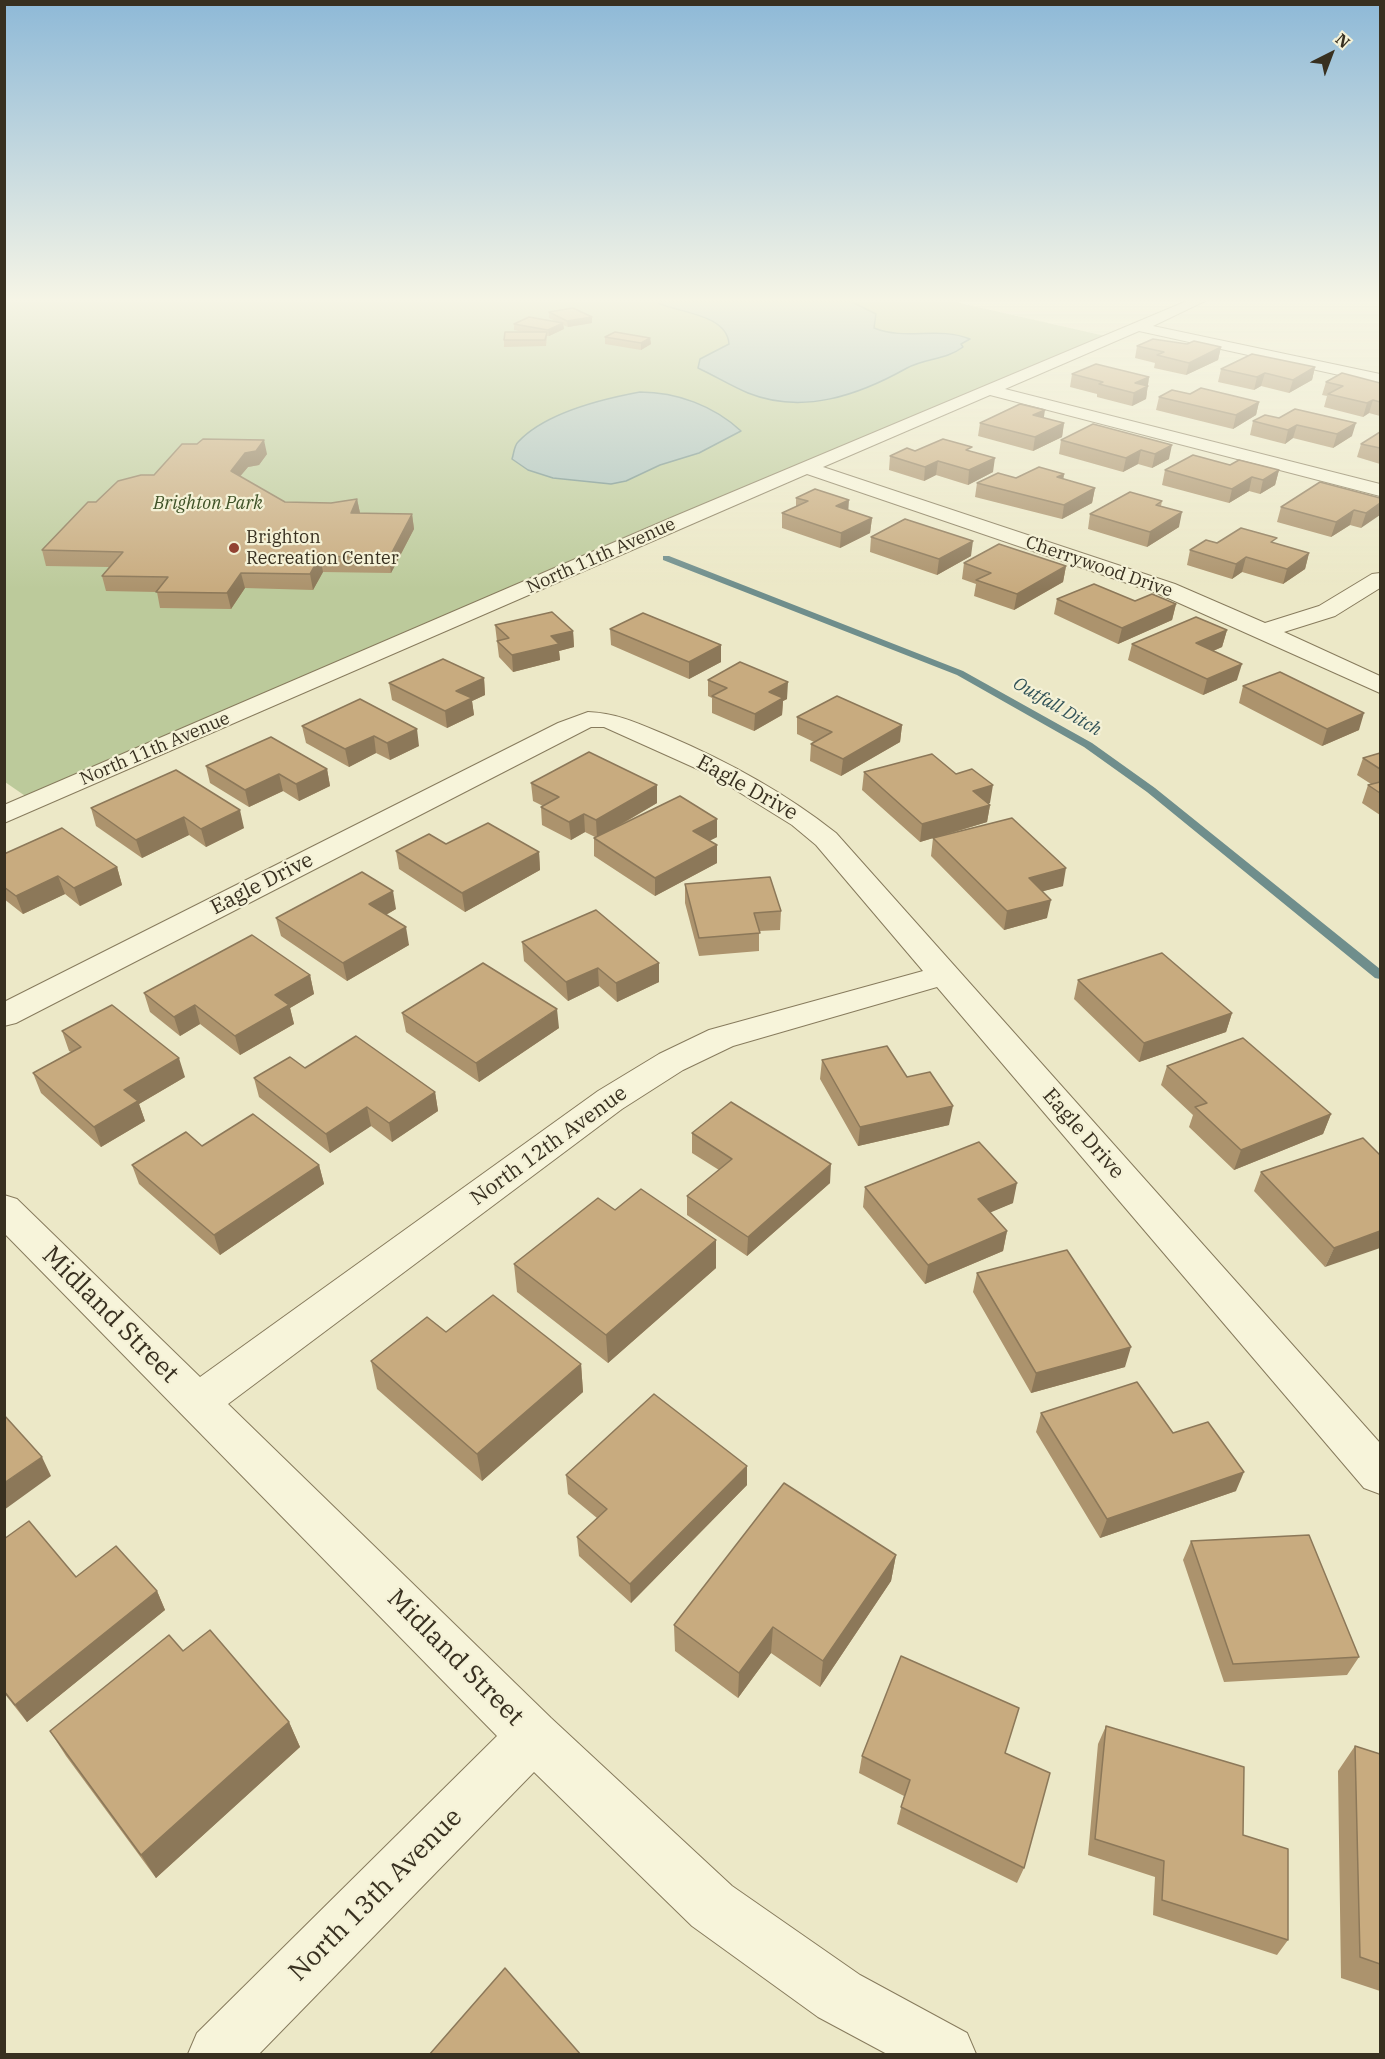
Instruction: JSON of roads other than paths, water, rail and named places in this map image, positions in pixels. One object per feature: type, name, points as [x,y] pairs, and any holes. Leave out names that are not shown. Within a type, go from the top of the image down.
[{"type":"street","name":"North 11th Avenue","points":[[4,814],[680,521],[973,397]]},
{"type":"street","points":[[1017,397],[1380,490]]},
{"type":"street","name":"Cherrywood Drive","points":[[809,468],[1167,589],[1361,674],[1380,686]]},
{"type":"street","points":[[1264,631],[1327,611],[1380,579]]},
{"type":"street","name":"Eagle Drive","points":[[4,1016],[567,728],[598,718],[651,738],[723,771],[782,804],[826,839],[1380,1474]]},
{"type":"street","name":"North 12th Avenue","points":[[198,1402],[610,1100],[671,1062],[721,1038],[944,975]]},
{"type":"street","name":"Midland Street","points":[[4,1209],[533,1736],[711,1906],[839,1996],[946,2055]]},
{"type":"street","name":"North 13th Avenue","points":[[218,2055],[533,1736]]},
{"type":"water","points":[[762,397],[838,397],[810,402]]},
{"type":"water","points":[[681,398],[719,414],[741,431],[699,453],[660,465],[626,481],[611,484],[553,478],[528,470],[512,459],[518,442],[543,423],[558,415],[609,399]]},
{"type":"waterway","name":"Outfall Ditch","points":[[666,558],[960,673],[1088,745],[1151,790],[1380,975]]},
{"type":"place","name":"Brighton Recreation Center","points":[[234,548]]},
{"type":"park label","name":"Brighton Park","points":[[208,504]]}]
